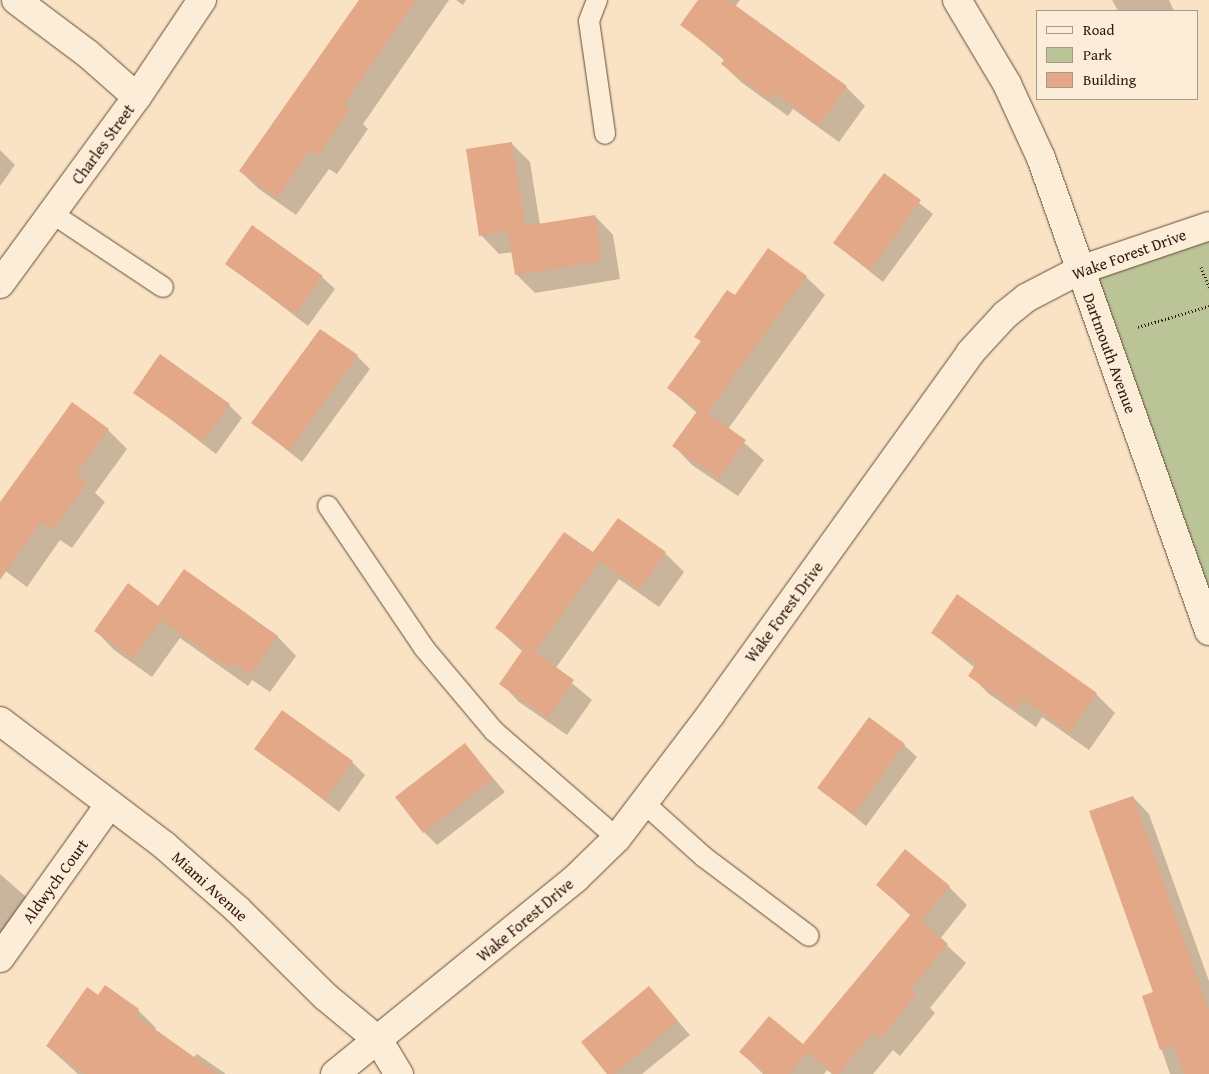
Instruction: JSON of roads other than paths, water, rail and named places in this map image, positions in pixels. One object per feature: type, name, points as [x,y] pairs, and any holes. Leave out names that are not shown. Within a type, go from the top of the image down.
[{"type":"street","points":[[16,0],[88,54],[137,97]]},
{"type":"street","name":"Charles Street","points":[[0,284],[137,97],[202,0]]},
{"type":"street","name":"Dartmouth Avenue","points":[[957,0],[1007,84],[1041,158],[1209,631]]},
{"type":"street","name":"Wake Forest Drive","points":[[335,1074],[379,1042],[576,878],[617,838],[970,353],[1005,315],[1026,298],[1080,270],[1209,226]]},
{"type":"street","name":"Miami Avenue","points":[[0,721],[110,804],[237,909],[326,997],[379,1042],[399,1074]]},
{"type":"street","name":"Aldwych Court","points":[[0,958],[110,804]]},
{"type":"lane","points":[[597,0],[589,21],[605,134]]},
{"type":"lane","points":[[53,214],[163,287]]},
{"type":"lane","points":[[328,506],[424,648],[494,731],[617,838]]},
{"type":"lane","points":[[644,802],[704,857],[809,936]]}]
